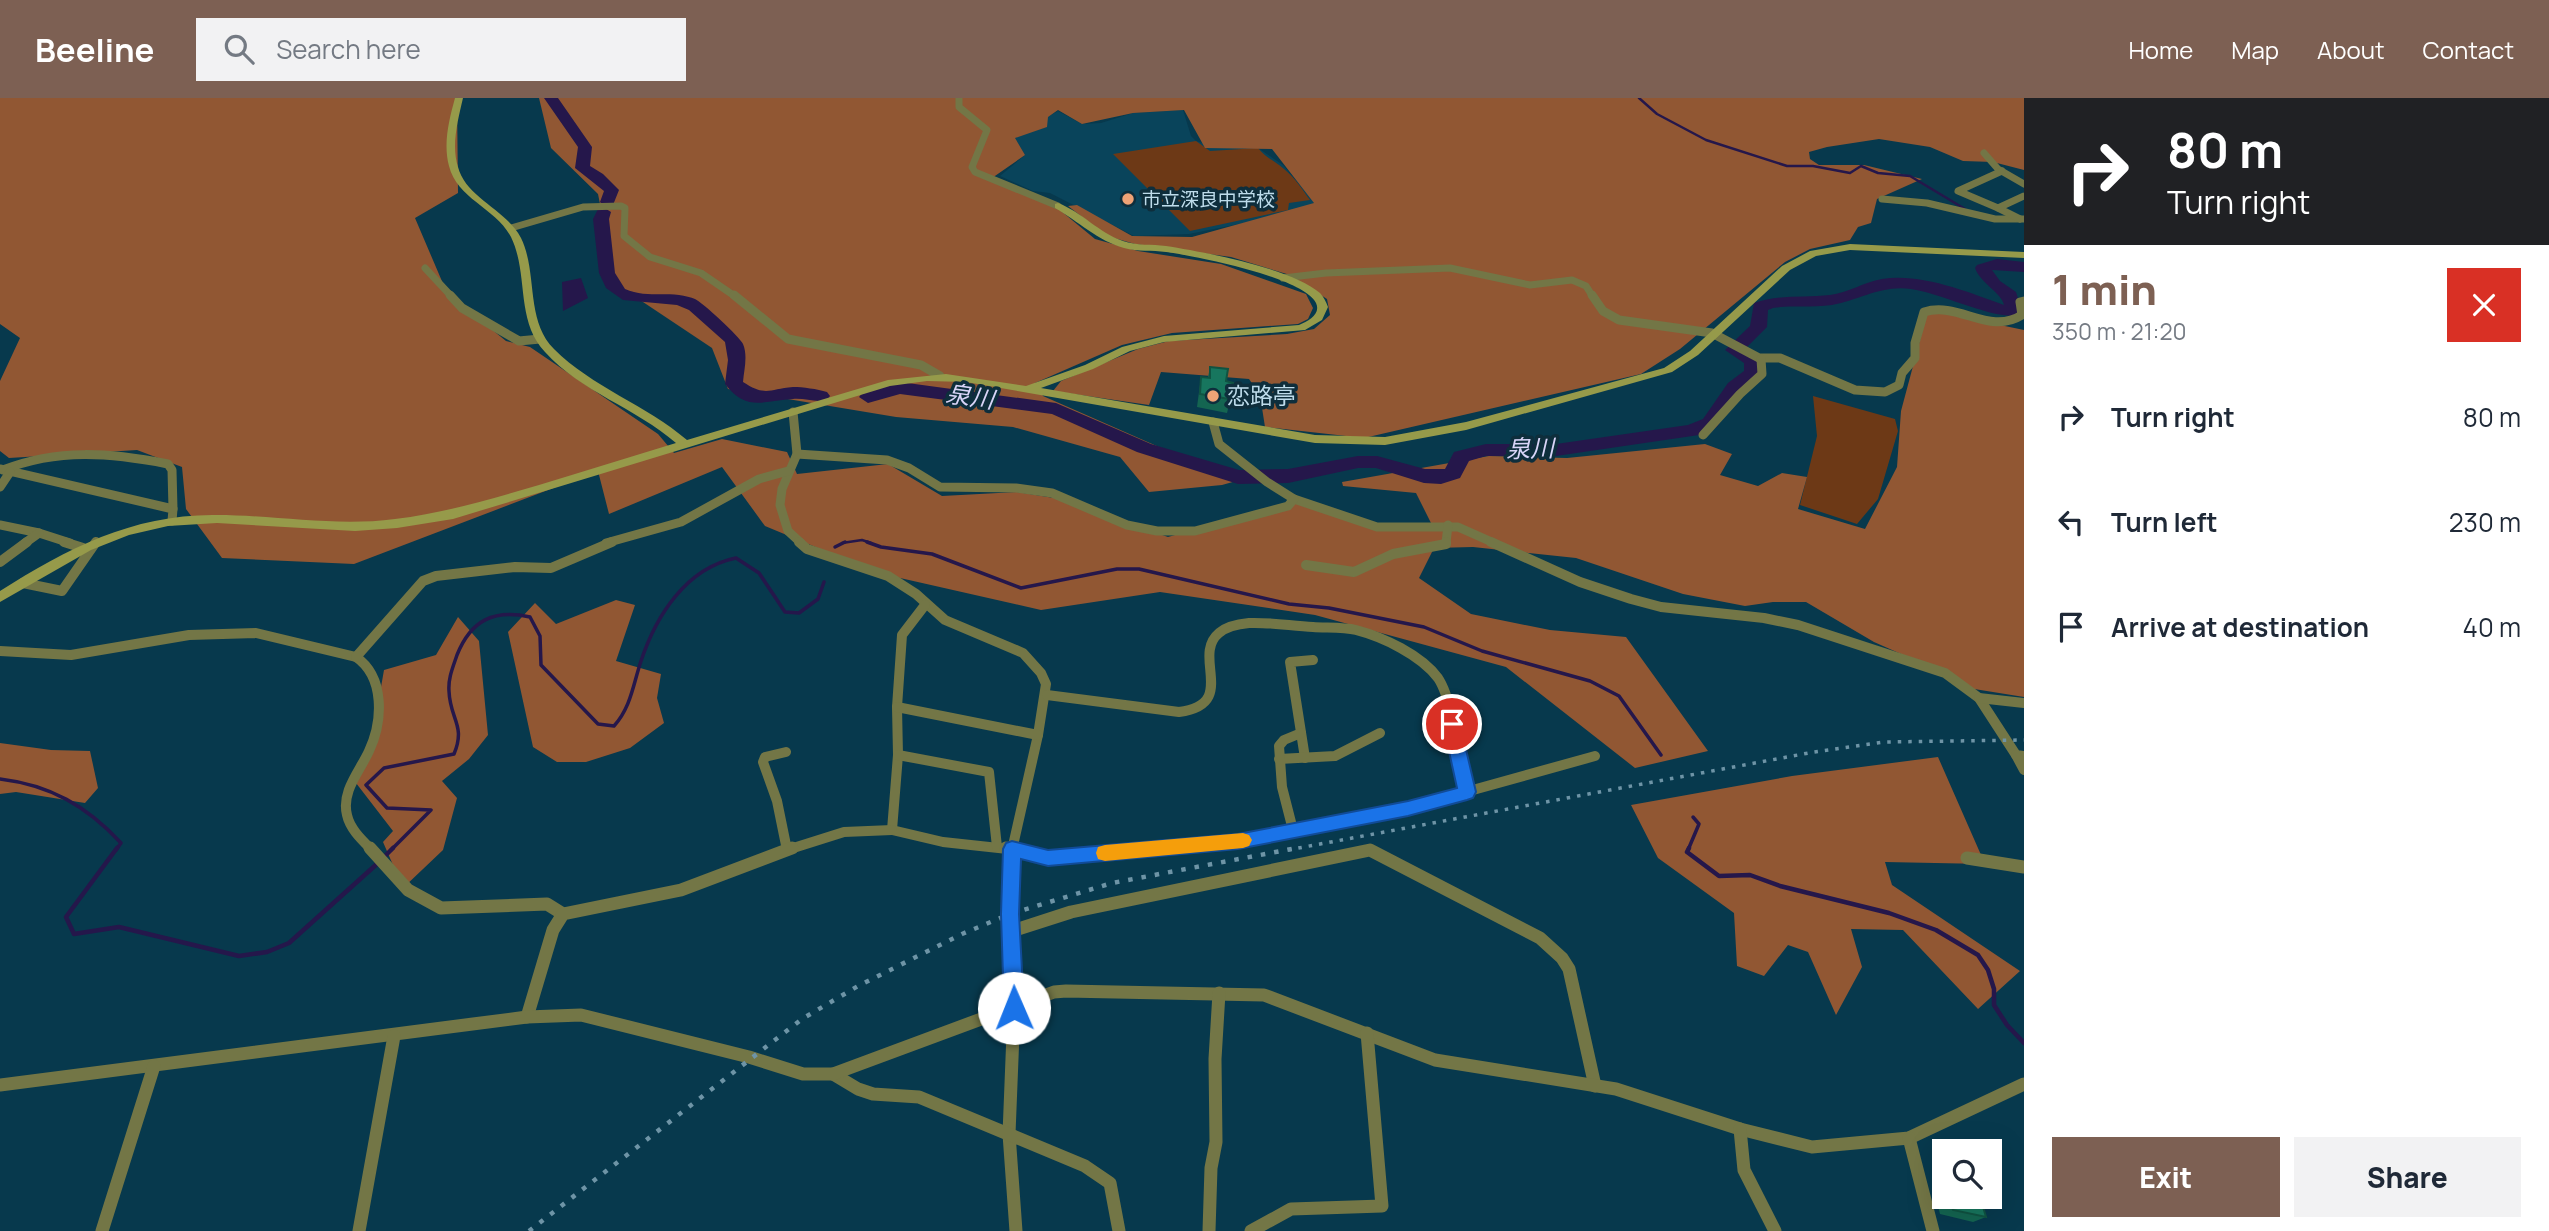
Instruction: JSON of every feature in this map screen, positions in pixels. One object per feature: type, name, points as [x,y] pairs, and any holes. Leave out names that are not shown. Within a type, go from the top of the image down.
[{"type":"street","points":[[459,98],[452,126],[453,166],[457,178],[511,228],[518,242],[526,294],[540,339],[565,363],[670,430],[685,445]]},
{"type":"street","points":[[959,98],[960,107],[987,130],[972,167],[975,172],[1058,206],[1101,237],[1129,246],[1202,256],[1283,278],[1314,292],[1323,303],[1323,310],[1313,324],[1301,328],[1164,339],[1126,349],[1027,390]]},
{"type":"street","points":[[1984,153],[2002,171],[2024,184]]},
{"type":"street","points":[[2002,171],[1958,191],[2019,218]]},
{"type":"street","points":[[1998,208],[2024,196]]},
{"type":"street","points":[[1882,199],[1927,203],[1995,219],[2019,218]]},
{"type":"street","points":[[2011,202],[2024,204]]},
{"type":"street","points":[[511,228],[572,209],[621,206],[625,208],[624,236],[629,242],[650,257],[701,273],[723,286],[788,340],[921,365],[940,376]]},
{"type":"street","points":[[4,470],[172,515],[342,527],[410,523],[453,515],[888,383],[940,376],[1213,422],[1352,442],[1425,435],[1650,376],[1681,362],[1786,268],[1813,253],[1850,247],[2024,255]]},
{"type":"street","points":[[425,268],[462,308],[519,341],[540,339]]},
{"type":"street","points":[[1283,278],[1332,271],[1444,268],[1478,272],[1531,285],[1572,280],[1591,290],[1599,308],[1606,314],[1622,320],[1685,327],[1714,334],[1761,359],[1777,357],[1847,387],[1886,391],[1899,385],[1902,373],[1915,358],[1915,343],[1924,312],[1938,308],[1951,309],[1970,317],[2006,323],[2017,320],[2022,315],[2021,302],[2024,301]]},
{"type":"street","points":[[1703,435],[1714,428],[1738,395],[1759,379],[1762,374],[1761,359]]},
{"type":"street","points":[[793,412],[797,454],[788,471],[780,505],[788,531],[807,549],[888,576],[959,627],[1006,643],[1023,653],[1041,673],[1046,684],[1038,735],[1012,849],[1014,1008],[1009,1134],[1016,1231]]},
{"type":"street","points":[[1213,422],[1219,444],[1267,482],[1294,499],[1374,526],[1448,525],[1472,531],[1580,582],[1631,599],[1661,607],[1764,618],[1798,625],[1927,666],[1953,678],[1979,698],[2020,756],[2024,770]]},
{"type":"street","points":[[0,487],[4,470],[23,460],[46,456],[109,453],[168,464],[172,470],[172,515]]},
{"type":"street","points":[[797,454],[887,460],[909,468],[940,487],[1016,488],[1052,493],[1127,525],[1157,531],[1195,531],[1225,525],[1288,506],[1294,499]]},
{"type":"street","points":[[356,657],[423,581],[436,576],[515,567],[551,568],[563,565],[600,545],[681,522],[759,479],[788,471]]},
{"type":"street","points":[[0,597],[83,548],[172,515]]},
{"type":"street","points":[[0,525],[39,533],[83,548]]},
{"type":"street","points":[[1306,565],[1343,572],[1363,570],[1393,554],[1446,544],[1448,525]]},
{"type":"street","points":[[0,562],[39,533]]},
{"type":"street","points":[[23,583],[62,591],[96,542]]},
{"type":"street","points":[[892,830],[898,755],[897,707],[902,635],[925,605]]},
{"type":"street","points":[[1046,695],[1179,712],[1196,709],[1204,703],[1209,694],[1212,637],[1221,627],[1233,623],[1249,623],[1355,630],[1410,653],[1426,663],[1440,681],[1467,792]]},
{"type":"street","points":[[0,651],[71,655],[189,635],[256,634],[356,657],[368,667],[379,696],[371,744],[348,791],[346,814],[352,829],[403,888],[441,908],[547,904],[563,914],[681,890],[787,850],[844,832],[892,830],[943,842],[1012,849],[1048,858],[1238,841],[1408,808],[1595,756]]},
{"type":"street","points":[[1306,758],[1290,662],[1313,660]]},
{"type":"street","points":[[1979,698],[2024,703]]},
{"type":"street","points":[[897,707],[1038,735]]},
{"type":"street","points":[[1293,830],[1282,787],[1279,746],[1284,740],[1301,733]]},
{"type":"street","points":[[1279,760],[1335,756],[1380,733]]},
{"type":"street","points":[[786,752],[765,757],[762,762],[777,800],[787,850]]},
{"type":"street","points":[[898,755],[989,772],[997,847]]},
{"type":"street","points":[[1012,930],[1071,912],[1370,850],[1540,938],[1562,958],[1569,969],[1595,1086]]},
{"type":"street","points":[[1967,858],[2024,867]]},
{"type":"street","points":[[527,1017],[553,930],[563,914]]},
{"type":"street","points":[[0,1085],[527,1017],[581,1015],[749,1057],[803,1074],[833,1074],[1054,992],[1066,990],[1264,995],[1435,1060],[1616,1089],[1740,1129],[1812,1147],[1909,1138],[2024,1084]]},
{"type":"street","points":[[1209,1231],[1211,1168],[1216,1142],[1214,1059],[1219,993]]},
{"type":"street","points":[[1251,1231],[1291,1209],[1382,1206],[1367,1033]]},
{"type":"street","points":[[359,1231],[394,1036]]},
{"type":"street","points":[[102,1231],[154,1066]]},
{"type":"street","points":[[833,1074],[858,1089],[873,1094],[919,1097],[1085,1166],[1110,1183],[1119,1231]]},
{"type":"street","points":[[1740,1129],[1744,1170],[1775,1231]]},
{"type":"street","points":[[1909,1138],[1933,1231]]},
{"type":"shaded area","points":[[0,98],[457,98],[458,193],[415,218],[447,293],[506,341],[530,347],[658,434],[674,453],[722,439],[787,452],[797,474],[888,464],[942,496],[1017,492],[1054,498],[1168,537],[1293,502],[1377,527],[1432,525],[1416,493],[1343,486],[1342,482],[1489,456],[1567,458],[1705,444],[1732,454],[1720,475],[1758,486],[1782,473],[1807,477],[1798,509],[1865,529],[1897,467],[1901,411],[1928,310],[2024,330],[2024,697],[1968,688],[1926,665],[1874,642],[1806,602],[1773,602],[1745,606],[1683,594],[1576,558],[1473,547],[1434,548],[1419,578],[1471,614],[1550,630],[1626,637],[1708,751],[1635,768],[1506,667],[1315,615],[1160,592],[1041,610],[878,573],[765,526],[722,467],[609,514],[598,471],[354,564],[222,558],[186,509],[182,467],[137,450],[9,458],[0,451],[0,381],[20,338],[0,324]]},
{"type":"shaded area","points":[[539,98],[2024,98],[2024,170],[1993,162],[1963,161],[1930,147],[1879,139],[1809,152],[1810,159],[1819,165],[1864,165],[1922,179],[1877,199],[1871,223],[1858,227],[1850,240],[1810,249],[1785,262],[1680,349],[1641,374],[1364,438],[1265,427],[1260,395],[1249,379],[1161,372],[1149,405],[1053,391],[1061,381],[1138,349],[1169,341],[1287,334],[1314,329],[1330,315],[1327,299],[1290,275],[1231,257],[1135,244],[1107,236],[1068,206],[1077,205],[1132,236],[1192,237],[1314,203],[1272,149],[1205,148],[1184,110],[1133,113],[1082,124],[1058,110],[1048,117],[1047,127],[1015,138],[1025,155],[992,178],[1055,206],[1095,239],[1138,251],[1221,264],[1306,294],[1313,308],[1308,319],[1298,324],[1172,333],[1122,345],[1035,383],[1043,396],[1159,447],[1230,469],[1247,478],[1222,485],[1149,492],[1120,457],[1013,427],[896,417],[728,389],[712,348],[616,284],[598,194],[551,148]]},
{"type":"shaded area","points":[[1183,110],[1191,136],[1196,141],[1214,146],[1258,148],[1283,165],[1315,203],[1274,217],[1189,234],[1134,236],[1050,193],[1033,191],[1000,176],[1025,155],[1014,138],[1046,127],[1047,117],[1058,111],[1082,124],[1101,123],[1133,113]]},
{"type":"shaded area","points":[[1196,141],[1210,151],[1258,148],[1292,176],[1310,200],[1289,203],[1288,210],[1190,231],[1113,154]]},
{"type":"shaded area","points":[[581,278],[588,298],[563,311],[562,282]]},
{"type":"shaded area","points":[[1813,396],[1895,419],[1898,431],[1878,499],[1857,524],[1800,505],[1817,436]]},
{"type":"shaded area","points":[[616,600],[635,605],[616,661],[661,674],[657,698],[664,723],[630,748],[586,762],[557,762],[533,747],[508,632],[535,603],[556,624]]},
{"type":"shaded area","points":[[458,617],[479,641],[488,735],[469,759],[442,781],[457,798],[443,850],[403,888],[383,842],[393,831],[356,783],[371,744],[384,670],[436,655]]},
{"type":"shaded area","points":[[0,743],[51,750],[90,751],[98,788],[85,803],[16,792],[0,794]]},
{"type":"shaded area","points":[[1938,757],[1985,864],[1885,862],[1892,885],[2020,971],[1978,1009],[1903,930],[1851,929],[1862,967],[1836,1015],[1808,952],[1788,945],[1764,976],[1737,966],[1734,913],[1658,858],[1631,805],[1792,776]]},
{"type":"building","points":[[1210,367],[1228,369],[1226,381],[1233,383],[1229,399],[1200,394],[1201,377],[1210,378]]},
{"type":"building","points":[[1984,1209],[1986,1217],[1953,1210]]},
{"type":"waterway","name":"泉川","points":[[551,98],[560,115],[585,147],[582,168],[598,177],[612,190],[608,202]]},
{"type":"waterway","points":[[1639,98],[1657,114],[1706,140],[1787,166],[1813,166],[1850,173],[1861,166],[1878,173],[1910,176],[1965,209]]},
{"type":"waterway","name":"泉川","points":[[603,212],[601,219],[607,273],[612,285],[619,292],[629,297],[677,300],[695,306],[714,326],[730,337],[735,348],[734,384],[753,397],[771,398],[793,393],[821,396]]},
{"type":"waterway","name":"泉川","points":[[868,397],[900,388],[1056,409],[1144,448],[1238,477],[1288,476],[1358,462],[1377,462],[1424,476],[1441,477],[1453,473],[1461,457],[1486,450],[1556,450],[1692,431],[1710,423],[1734,387],[1753,373],[1753,361],[1734,350],[1758,327],[1760,307],[1768,304],[1836,299],[1881,284],[1895,283],[1945,291],[2008,312],[2014,311],[2010,296],[1990,281],[1983,268],[1997,264],[2024,267]]},
{"type":"waterway","points":[[843,543],[862,540],[871,543]]},
{"type":"waterway","points":[[867,542],[881,547],[932,554],[1021,588],[1117,569],[1139,569],[1289,604],[1329,608],[1424,627],[1482,651],[1590,681],[1619,696],[1661,755]]},
{"type":"waterway","points":[[835,547],[843,543]]},
{"type":"waterway","points":[[383,858],[431,810],[387,808],[366,785],[384,768],[454,754],[458,729],[450,701],[450,677],[463,643],[477,625],[495,616],[530,617],[540,636],[541,665],[598,724],[614,726],[628,703],[647,644],[664,611],[675,596],[702,572],[718,563],[736,558],[759,573],[785,612],[799,613],[818,599],[824,582]]},
{"type":"waterway","points":[[0,779],[35,786],[81,808],[121,843],[116,850]]},
{"type":"waterway","points":[[1688,850],[1699,824],[1693,817]]},
{"type":"waterway","points":[[117,848],[66,917],[74,934],[119,927],[239,956],[267,952],[289,943],[378,863]]},
{"type":"waterway","points":[[1688,850],[1687,852],[1719,876],[1750,875],[1780,886],[1889,913],[1936,930],[1978,955],[1988,970],[1994,989],[1994,1005],[2007,1025],[2024,1043]]},
{"type":"railway","points":[[1288,850],[1814,752],[1884,742],[2024,740]]},
{"type":"railway","points":[[529,1231],[802,1019],[858,986],[962,934],[1010,914],[1112,883],[1297,848]]},
{"type":"slow traffic","points":[[1105,853],[1243,840]]},
{"type":"place","name":"市立深良中学校","points":[[1128,199]]},
{"type":"place","name":"恋路亭","points":[[1213,396]]},
{"type":"route","points":[[1014,1008],[1010,914],[1012,849],[1048,858],[1238,841],[1408,808],[1467,792],[1452,724]]}]
